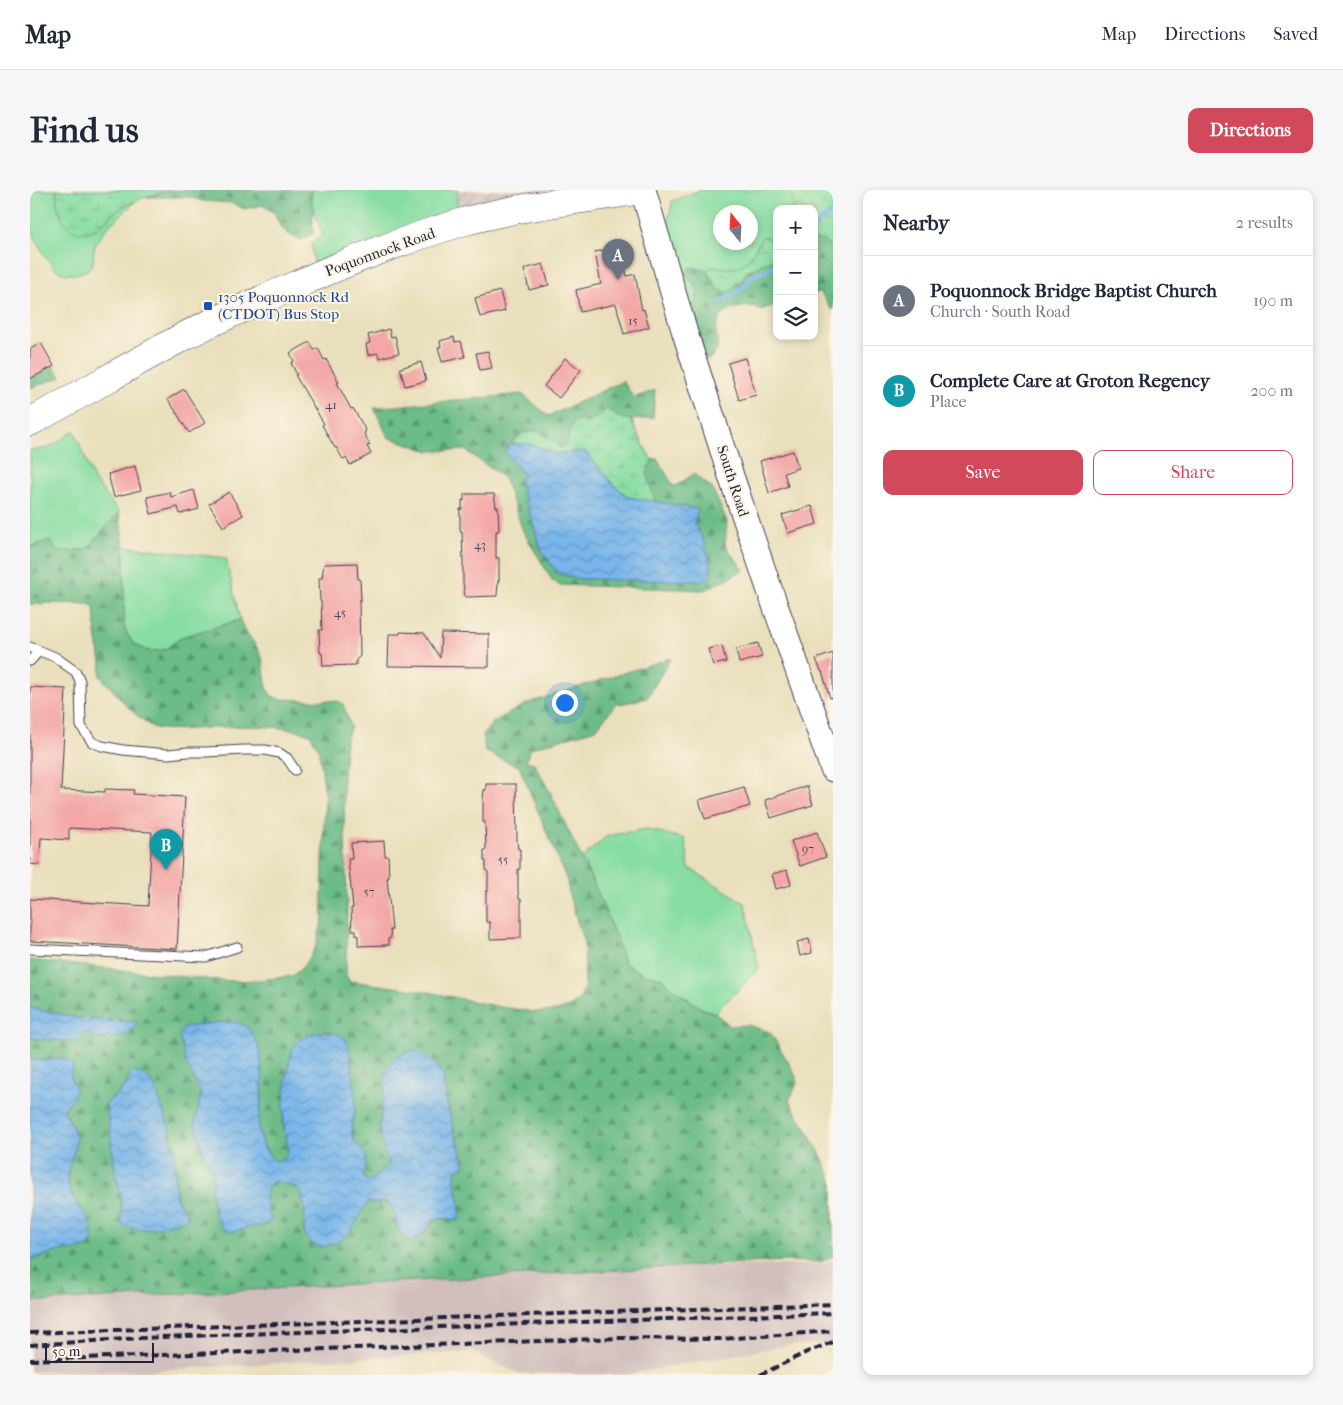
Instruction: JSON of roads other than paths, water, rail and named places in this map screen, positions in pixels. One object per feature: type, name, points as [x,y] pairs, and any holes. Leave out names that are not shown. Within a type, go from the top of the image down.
[{"type":"main road","name":"Poquonnock Road","points":[[30,422],[207,325],[280,291],[371,254],[483,217],[518,209],[642,190]]},
{"type":"main road","name":"South Road","points":[[642,190],[731,476],[833,769]]},
{"type":"lane","points":[[30,661],[34,649],[55,657],[76,672],[80,681],[81,726],[92,742],[122,750],[168,754],[265,750],[279,753],[287,758],[295,770]]},
{"type":"lane","points":[[30,949],[206,957],[237,947]]},
{"type":"water","points":[[509,444],[530,444],[556,454],[585,451],[613,484],[628,497],[698,509],[694,524],[701,535],[706,549],[711,576],[700,581],[579,579],[557,573],[541,550],[519,480],[524,476],[505,452]]},
{"type":"water","points":[[30,1008],[79,1018],[138,1023],[126,1035],[120,1037],[97,1039],[88,1032],[73,1042],[30,1038]]},
{"type":"water","points":[[223,1022],[242,1024],[249,1029],[258,1045],[262,1066],[259,1132],[269,1155],[278,1161],[287,1155],[288,1151],[284,1128],[284,1100],[288,1068],[294,1046],[309,1035],[317,1033],[332,1032],[345,1039],[349,1046],[354,1079],[355,1111],[352,1134],[366,1159],[363,1176],[366,1180],[370,1181],[389,1165],[384,1152],[379,1126],[385,1074],[390,1065],[396,1058],[409,1051],[419,1052],[435,1064],[443,1075],[445,1095],[465,1165],[456,1171],[455,1177],[460,1209],[458,1221],[444,1218],[436,1220],[418,1238],[405,1240],[398,1229],[390,1205],[386,1202],[368,1202],[354,1226],[344,1238],[329,1245],[318,1247],[309,1241],[304,1232],[305,1211],[301,1191],[297,1188],[273,1182],[266,1191],[265,1196],[271,1219],[268,1223],[263,1226],[253,1226],[233,1232],[223,1229],[217,1220],[211,1194],[214,1174],[204,1155],[195,1123],[201,1094],[185,1060],[179,1035],[185,1027]]},
{"type":"water","points":[[59,1058],[68,1060],[74,1067],[71,1078],[75,1093],[64,1110],[76,1136],[68,1170],[68,1181],[74,1199],[91,1225],[92,1242],[88,1247],[70,1251],[64,1250],[30,1260],[30,1060]]},
{"type":"water","points":[[134,1072],[145,1076],[154,1085],[169,1127],[174,1153],[176,1198],[189,1218],[147,1229],[130,1228],[122,1225],[121,1195],[116,1177],[106,1104],[125,1087]]},
{"type":"waterway","points":[[818,224],[833,211]]},
{"type":"waterway","points":[[721,301],[732,296],[757,273],[773,267]]},
{"type":"railway","points":[[30,1333],[833,1304]]},
{"type":"railway","points":[[30,1345],[160,1337],[833,1313]]},
{"type":"railway","points":[[30,1360],[620,1338],[721,1339],[833,1331]]},
{"type":"railway","points":[[760,1375],[809,1351],[833,1342]]},
{"type":"place","name":"Poquonnock Bridge Baptist Church","points":[[618,280]]},
{"type":"place","name":"1305 Poquonnock Rd (CTDOT) Bus Stop","points":[[208,306]]},
{"type":"place","name":"Complete Care at Groton Regency","points":[[166,870]]}]
